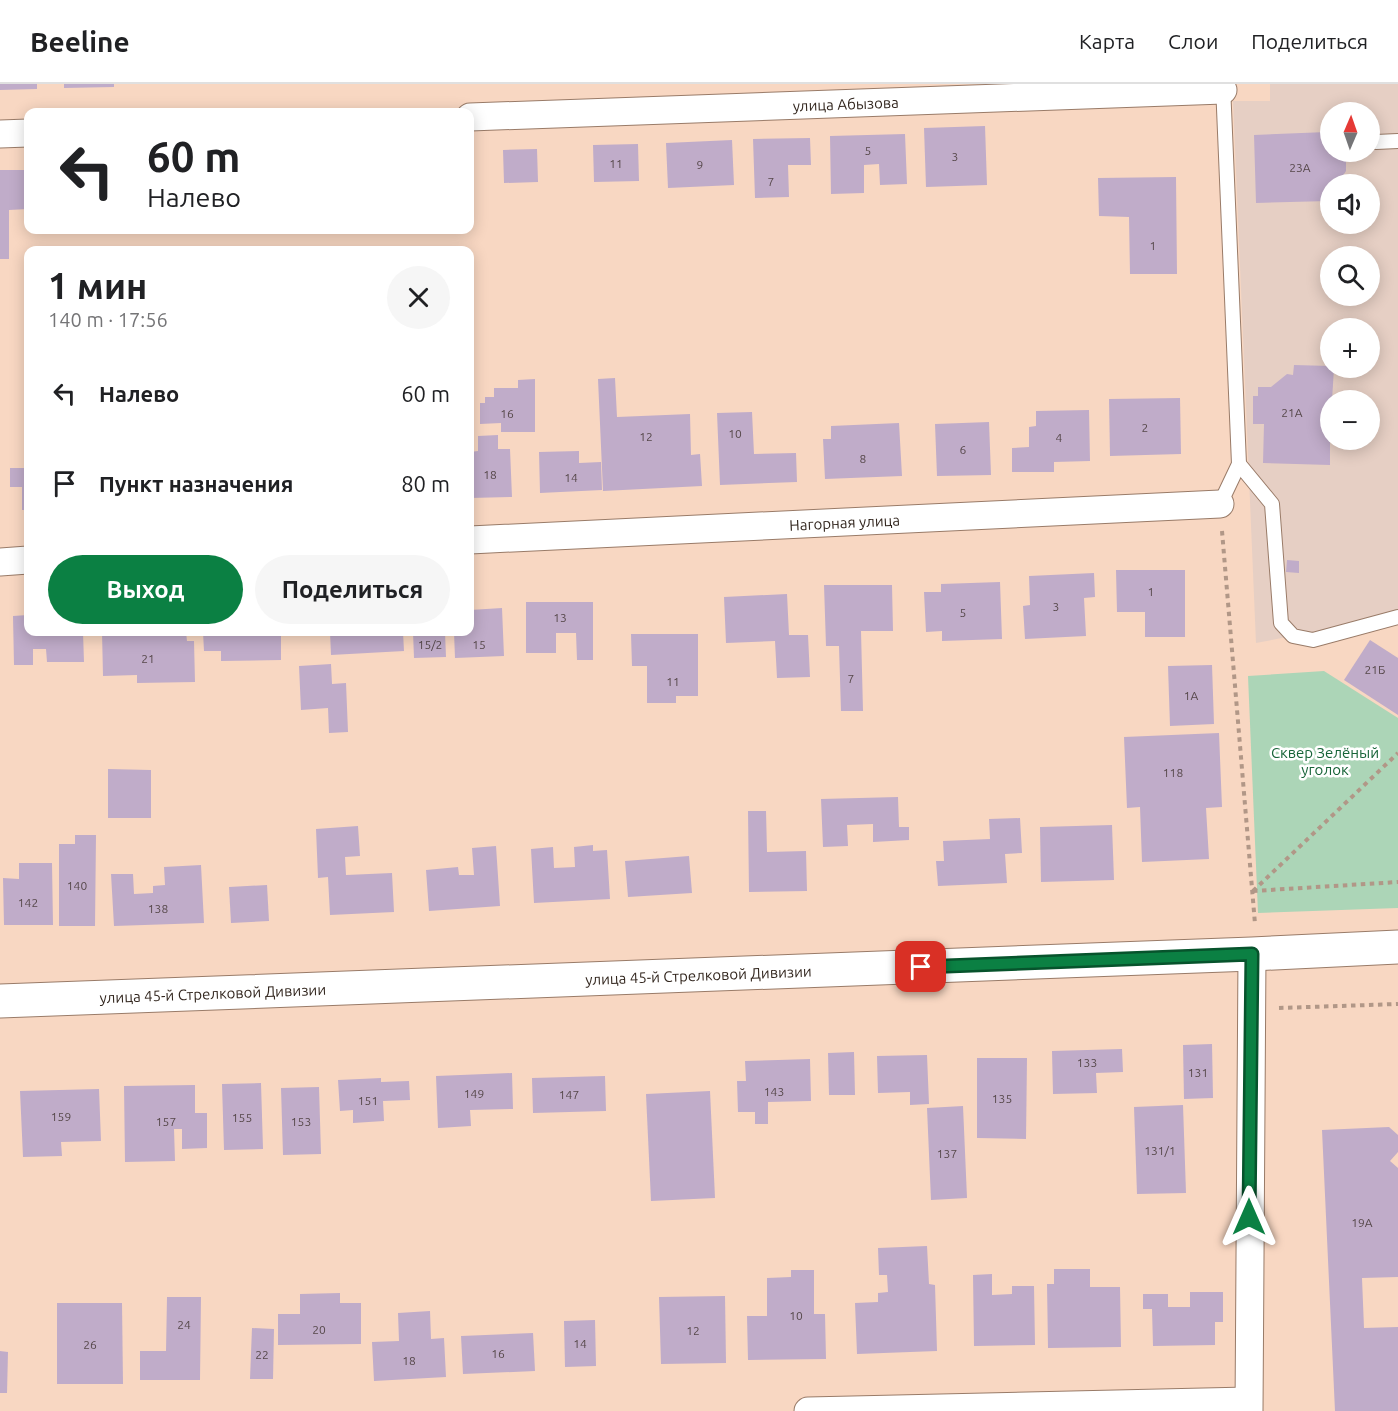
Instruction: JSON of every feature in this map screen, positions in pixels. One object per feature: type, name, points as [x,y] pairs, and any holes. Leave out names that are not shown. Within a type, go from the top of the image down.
[{"type":"main road","name":"улица 45-й Стрелковой Дивизии","points":[[0,1002],[1398,947]]},
{"type":"street","name":"улица Абызова","points":[[474,117],[1223,87]]},
{"type":"street","points":[[0,134],[24,133]]},
{"type":"street","name":"Нагорная улица","points":[[474,540],[1220,504]]},
{"type":"street","points":[[0,562],[24,560]]},
{"type":"street","points":[[808,1411],[1248,1406],[1252,954]]},
{"type":"lane","points":[[1220,504],[1239,464],[1223,87]]},
{"type":"lane","points":[[1380,142],[1398,141]]},
{"type":"lane","points":[[1239,464],[1272,504],[1281,623],[1293,636],[1313,640],[1398,617]]},
{"type":"path","points":[[1220,504],[1255,921],[1252,954]]},
{"type":"path","points":[[1252,891],[1398,753]]},
{"type":"path","points":[[1252,891],[1398,882]]},
{"type":"path","points":[[1251,1009],[1398,1004]]},
{"type":"shaded area","points":[[1270,84],[1398,84],[1398,616],[1256,643],[1233,101],[1270,101]]},
{"type":"green space","name":"Сквер Зелёный уголок","points":[[1324,671],[1398,718],[1398,908],[1258,913],[1248,676]]},
{"type":"building","points":[[0,84],[37,84],[37,89],[0,90]]},
{"type":"building","points":[[64,84],[114,84],[114,87],[64,88]]},
{"type":"building","points":[[985,126],[987,185],[926,187],[924,128]]},
{"type":"building","points":[[1320,132],[1320,162],[1346,162],[1346,171],[1344,174],[1320,174],[1320,201],[1256,203],[1254,135]]},
{"type":"building","points":[[905,134],[907,184],[880,185],[879,164],[864,165],[864,193],[831,194],[830,136]]},
{"type":"building","points":[[810,138],[811,165],[788,165],[789,197],[755,198],[753,139]]},
{"type":"building","points":[[732,140],[734,185],[668,188],[666,143]]},
{"type":"building","points":[[638,144],[639,181],[594,182],[593,145]]},
{"type":"building","points":[[537,149],[538,182],[504,183],[503,150]]},
{"type":"building","points":[[0,170],[24,170],[24,209],[9,210],[9,259],[0,259]]},
{"type":"building","points":[[1176,177],[1177,274],[1130,274],[1129,217],[1099,216],[1098,178]]},
{"type":"building","points":[[1294,365],[1320,366],[1320,378],[1333,378],[1333,390],[1320,390],[1320,450],[1330,450],[1330,465],[1263,463],[1264,424],[1253,424],[1253,396],[1258,396],[1258,387],[1271,387],[1287,374],[1293,375]]},
{"type":"building","points":[[615,378],[617,417],[690,414],[691,455],[700,454],[702,486],[603,491],[598,379]]},
{"type":"building","points":[[535,379],[535,432],[501,432],[501,423],[480,424],[480,403],[485,403],[485,397],[494,397],[494,388],[518,388],[518,380]]},
{"type":"building","points":[[1180,398],[1181,454],[1110,456],[1109,399]]},
{"type":"building","points":[[1089,410],[1090,461],[1054,462],[1054,472],[1012,472],[1012,448],[1029,447],[1029,427],[1036,426],[1036,411]]},
{"type":"building","points":[[752,412],[754,454],[796,453],[797,482],[720,485],[717,413]]},
{"type":"building","points":[[989,422],[991,475],[937,476],[935,424]]},
{"type":"building","points":[[899,423],[902,476],[825,479],[823,439],[831,439],[831,426]]},
{"type":"building","points":[[498,435],[498,449],[510,449],[512,497],[474,498],[474,452],[478,451],[478,436]]},
{"type":"building","points":[[579,451],[579,463],[601,462],[602,490],[540,493],[539,452]]},
{"type":"building","points":[[10,468],[24,468],[24,510],[22,510],[22,487],[10,487]]},
{"type":"building","points":[[1287,560],[1299,561],[1299,573],[1286,572]]},
{"type":"building","points":[[1116,570],[1185,570],[1185,637],[1145,637],[1145,612],[1117,612]]},
{"type":"building","points":[[1094,573],[1095,597],[1084,598],[1086,636],[1025,639],[1023,606],[1030,605],[1029,576]]},
{"type":"building","points":[[1000,582],[1002,639],[942,641],[942,631],[926,632],[924,592],[941,592],[941,584]]},
{"type":"building","points":[[824,585],[892,585],[893,631],[861,631],[863,711],[841,711],[839,646],[826,646]]},
{"type":"building","points":[[787,594],[789,635],[808,635],[810,677],[777,678],[775,641],[726,643],[724,597]]},
{"type":"building","points":[[526,602],[593,602],[593,660],[577,660],[576,633],[556,633],[556,653],[526,653]]},
{"type":"building","points":[[502,608],[504,656],[455,658],[454,636],[474,636],[474,610]]},
{"type":"building","points":[[24,615],[24,636],[83,636],[84,662],[47,662],[46,649],[33,649],[33,665],[14,665],[13,616]]},
{"type":"building","points":[[631,634],[698,634],[698,696],[676,696],[676,703],[647,703],[647,666],[632,666]]},
{"type":"building","points":[[102,636],[186,636],[187,641],[194,641],[195,682],[137,683],[137,675],[103,676]]},
{"type":"building","points":[[203,636],[281,636],[281,660],[221,661],[221,651],[204,651]]},
{"type":"building","points":[[330,636],[403,636],[404,651],[331,655]]},
{"type":"building","points":[[413,636],[445,636],[446,657],[414,658]]},
{"type":"building","points":[[1370,640],[1398,658],[1398,715],[1344,680]]},
{"type":"building","points":[[331,664],[332,684],[346,683],[348,732],[329,733],[328,708],[301,710],[299,666]]},
{"type":"building","points":[[1212,665],[1214,724],[1170,726],[1168,666]]},
{"type":"building","points":[[1219,733],[1222,807],[1206,808],[1209,859],[1142,862],[1140,807],[1127,808],[1124,737]]},
{"type":"building","points":[[108,769],[151,770],[151,818],[108,818]]},
{"type":"building","points":[[898,797],[899,827],[909,827],[909,840],[873,842],[873,824],[847,825],[848,846],[823,847],[821,799]]},
{"type":"building","points":[[748,811],[766,811],[767,852],[806,851],[807,891],[749,892]]},
{"type":"building","points":[[1020,818],[1022,853],[1005,854],[1007,883],[938,886],[936,861],[944,861],[943,841],[990,839],[989,819]]},
{"type":"building","points":[[1112,825],[1114,880],[1041,882],[1040,827]]},
{"type":"building","points":[[358,826],[360,856],[345,857],[346,875],[392,873],[394,912],[330,915],[328,877],[318,878],[316,829]]},
{"type":"building","points":[[75,835],[96,835],[95,926],[59,926],[59,844],[75,844]]},
{"type":"building","points":[[593,845],[593,851],[607,850],[610,899],[534,903],[531,849],[553,847],[554,868],[575,867],[574,847]]},
{"type":"building","points":[[496,846],[500,906],[429,911],[426,870],[458,867],[459,875],[474,875],[472,848]]},
{"type":"building","points":[[689,856],[692,893],[628,897],[625,861]]},
{"type":"building","points":[[19,863],[52,863],[53,925],[4,925],[3,878],[19,879]]},
{"type":"building","points":[[201,865],[204,923],[114,926],[111,874],[133,874],[134,894],[153,893],[153,886],[165,885],[164,867]]},
{"type":"building","points":[[267,885],[269,921],[231,923],[229,887]]},
{"type":"building","points":[[1212,1044],[1213,1098],[1184,1099],[1183,1045]]},
{"type":"building","points":[[1122,1049],[1123,1072],[1096,1073],[1097,1093],[1053,1094],[1052,1051]]},
{"type":"building","points":[[854,1052],[855,1095],[829,1095],[828,1053]]},
{"type":"building","points":[[927,1055],[929,1104],[910,1105],[910,1092],[878,1093],[877,1056]]},
{"type":"building","points":[[977,1058],[1027,1058],[1026,1139],[977,1138]]},
{"type":"building","points":[[810,1059],[811,1101],[768,1102],[768,1124],[755,1124],[755,1112],[738,1112],[737,1081],[746,1081],[745,1061]]},
{"type":"building","points":[[512,1073],[513,1109],[470,1110],[471,1126],[438,1128],[436,1076]]},
{"type":"building","points":[[605,1076],[606,1111],[533,1113],[532,1078]]},
{"type":"building","points":[[381,1078],[381,1082],[409,1081],[410,1100],[383,1101],[384,1121],[353,1123],[353,1110],[340,1111],[338,1080]]},
{"type":"building","points":[[261,1083],[263,1149],[224,1150],[222,1084]]},
{"type":"building","points":[[195,1085],[195,1113],[207,1113],[207,1148],[182,1149],[182,1129],[174,1129],[175,1161],[125,1162],[124,1086]]},
{"type":"building","points":[[319,1087],[321,1154],[283,1155],[281,1088]]},
{"type":"building","points":[[99,1089],[101,1141],[61,1142],[62,1156],[23,1157],[20,1091]]},
{"type":"building","points":[[710,1091],[715,1198],[651,1201],[646,1094]]},
{"type":"building","points":[[1183,1105],[1186,1193],[1137,1194],[1134,1107]]},
{"type":"building","points":[[963,1106],[967,1198],[931,1200],[927,1108]]},
{"type":"building","points":[[1389,1127],[1398,1135],[1398,1152],[1390,1161],[1398,1168],[1398,1277],[1362,1278],[1364,1328],[1398,1327],[1398,1411],[1335,1411],[1322,1130]]},
{"type":"building","points":[[927,1246],[929,1284],[935,1285],[937,1351],[857,1354],[855,1303],[878,1302],[878,1293],[888,1292],[887,1275],[879,1275],[878,1248]]},
{"type":"building","points":[[1054,1269],[1090,1269],[1090,1287],[1120,1287],[1121,1347],[1048,1348],[1047,1284],[1054,1284]]},
{"type":"building","points":[[791,1270],[814,1270],[814,1314],[825,1314],[826,1359],[748,1360],[747,1316],[767,1316],[767,1278],[791,1277]]},
{"type":"building","points":[[992,1274],[992,1295],[1012,1294],[1012,1286],[1034,1286],[1035,1345],[974,1346],[973,1275]]},
{"type":"building","points":[[1190,1292],[1223,1292],[1223,1322],[1215,1322],[1215,1345],[1153,1346],[1152,1309],[1143,1309],[1143,1294],[1168,1294],[1168,1307],[1190,1307]]},
{"type":"building","points":[[340,1293],[340,1303],[361,1303],[361,1344],[278,1345],[278,1314],[300,1314],[300,1294]]},
{"type":"building","points":[[725,1296],[726,1363],[661,1364],[659,1297]]},
{"type":"building","points":[[167,1297],[201,1297],[200,1380],[140,1380],[140,1351],[166,1351]]},
{"type":"building","points":[[57,1303],[122,1303],[123,1384],[57,1384]]},
{"type":"building","points":[[430,1311],[431,1339],[444,1338],[446,1377],[374,1381],[372,1342],[399,1341],[398,1313]]},
{"type":"building","points":[[595,1320],[596,1366],[565,1367],[564,1321]]},
{"type":"building","points":[[252,1328],[274,1329],[273,1379],[250,1379]]},
{"type":"building","points":[[533,1333],[535,1371],[463,1374],[461,1336]]},
{"type":"building","points":[[0,1351],[8,1352],[7,1393],[0,1393]]},
{"type":"route","points":[[921,967],[1252,954],[1249,1217]]}]
